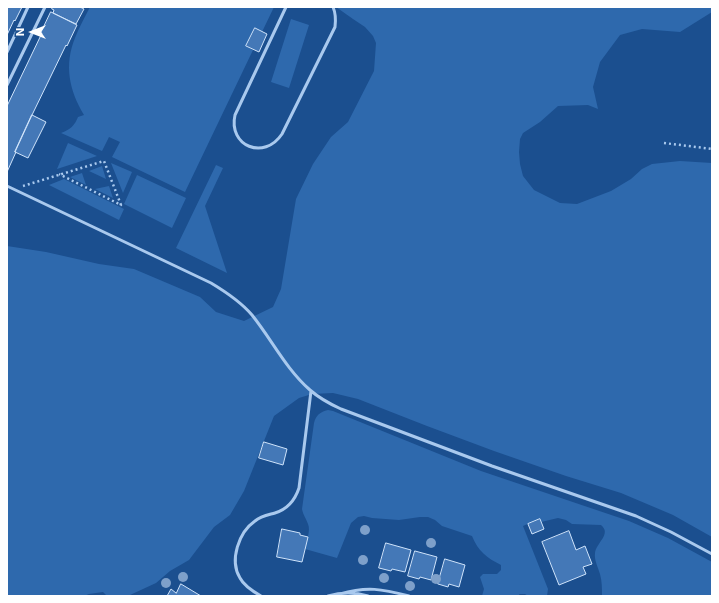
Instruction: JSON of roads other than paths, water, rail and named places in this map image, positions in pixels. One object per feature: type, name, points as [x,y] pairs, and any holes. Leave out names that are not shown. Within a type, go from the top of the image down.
[{"type":"lane","points":[[7,52],[28,7]]},
{"type":"lane","points":[[7,85],[44,7]]},
{"type":"lane","points":[[286,7],[235,114],[235,132],[242,142],[254,148],[267,147],[278,140],[282,134],[335,26],[336,14],[333,7]]},
{"type":"lane","points":[[7,186],[211,283],[226,292],[252,315],[296,376],[311,391],[325,401],[341,409],[492,466],[636,516],[671,532],[712,554]]},
{"type":"lane","points":[[261,596],[255,593],[240,578],[237,570],[236,553],[240,538],[253,522],[263,516],[283,510],[289,505],[300,488],[311,391]]},
{"type":"lane","points":[[340,594],[351,590],[375,588],[408,596]]},
{"type":"lane","points":[[328,596],[351,593],[368,596]]}]
